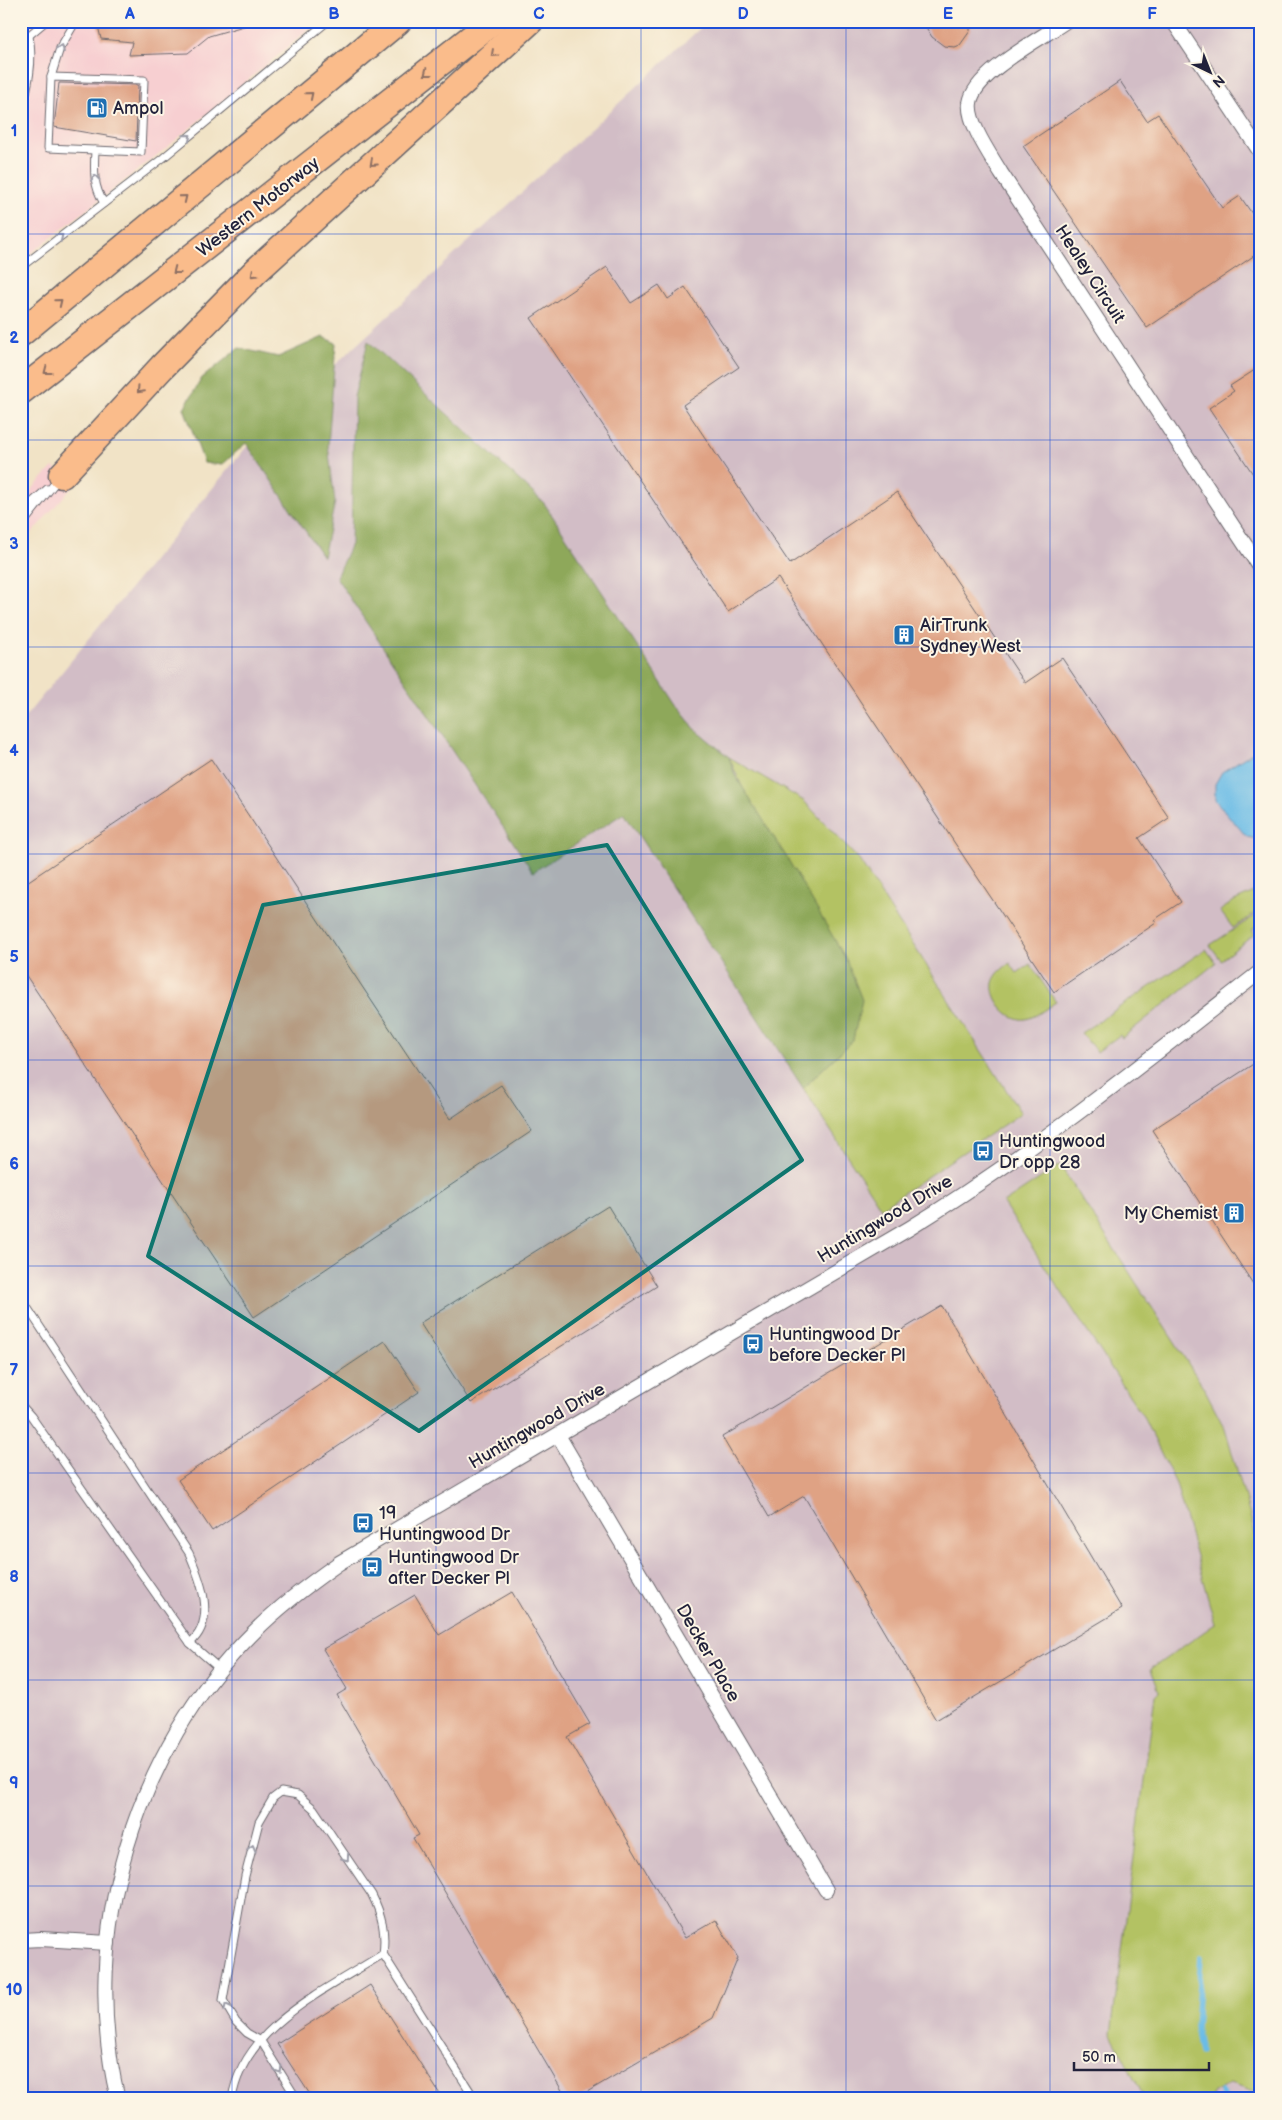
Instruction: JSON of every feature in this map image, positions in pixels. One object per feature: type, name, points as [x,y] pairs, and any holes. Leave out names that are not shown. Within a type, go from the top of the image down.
[{"type":"highway","points":[[21,332],[398,21]]},
{"type":"highway","name":"Western Motorway","points":[[21,391],[493,21]]},
{"type":"highway","points":[[62,475],[162,367],[256,271],[530,21]]},
{"type":"street","name":"Healey Circuit","points":[[1066,21],[996,68],[976,87],[970,103],[973,122],[1001,173],[1261,569]]},
{"type":"street","points":[[1173,21],[1261,153]]},
{"type":"street","name":"Huntingwood Drive","points":[[118,2099],[108,2039],[108,1943],[118,1882],[145,1794],[174,1738],[221,1670],[254,1632],[309,1584],[340,1563],[910,1228],[989,1178],[1064,1125],[1261,972]]},
{"type":"street","name":"Decker Place","points":[[558,1435],[826,1890]]},
{"type":"street","points":[[21,1940],[41,1939],[108,1943]]},
{"type":"lane","points":[[21,42],[46,21]]},
{"type":"lane","points":[[51,77],[144,80],[141,152],[48,148],[51,77],[60,48],[76,21]]},
{"type":"lane","points":[[21,267],[163,158],[328,21]]},
{"type":"lane","points":[[21,112],[32,51],[29,36]]},
{"type":"lane","points":[[95,150],[94,176],[97,192],[104,203]]},
{"type":"lane","points":[[21,512],[62,475]]},
{"type":"lane","points":[[21,526],[62,475]]},
{"type":"lane","points":[[21,1298],[189,1553],[200,1578],[205,1615],[203,1626],[197,1638],[190,1643]]},
{"type":"lane","points":[[21,1405],[32,1416],[190,1643],[221,1670]]},
{"type":"lane","points":[[297,2099],[260,2041],[247,2033],[236,2022],[223,2000],[245,1876],[260,1822],[269,1803],[281,1792],[298,1795],[314,1809],[372,1895],[378,1908],[385,1937],[383,1954],[475,2099]]},
{"type":"lane","points":[[232,2099],[234,2086],[245,2063],[273,2025],[295,2009],[383,1954]]},
{"type":"highlighted area","points":[[607,845],[802,1160],[419,1431],[148,1256],[263,905]]},
{"type":"shaded area","points":[[21,21],[319,21],[165,149],[21,261]]},
{"type":"shaded area","points":[[708,21],[1261,21],[1261,2099],[21,2099],[21,722],[248,445]]},
{"type":"shaded area","points":[[53,467],[74,485],[21,545],[21,501]]},
{"type":"green space","points":[[323,337],[336,343],[328,445],[335,502],[323,557],[246,443],[222,465],[204,463],[184,408],[202,378],[239,348],[278,357]]},
{"type":"green space","points":[[368,341],[544,503],[675,704],[696,730],[729,757],[735,775],[787,858],[846,959],[862,1000],[853,1040],[803,1088],[624,813],[533,872],[336,577],[351,544],[354,397]]},
{"type":"green space","points":[[729,757],[804,801],[859,860],[1021,1113],[881,1208],[803,1088],[853,1040]]},
{"type":"green space","points":[[1261,889],[1261,910],[1233,928],[1220,911],[1234,901]]},
{"type":"green space","points":[[1261,912],[1261,923],[1252,930],[1255,934],[1221,960],[1210,945]]},
{"type":"green space","points":[[1206,949],[1216,963],[1122,1038],[1120,1035],[1097,1052],[1081,1033]]},
{"type":"green space","points":[[1010,963],[1017,973],[1030,964],[1056,1002],[1038,1014],[1026,1019],[1013,1017],[1007,1013],[994,996],[993,983],[997,974]]},
{"type":"green space","points":[[1060,1165],[1204,1388],[1225,1428],[1261,1554],[1259,2094],[1230,2084],[1213,2093],[1212,2099],[1145,2099],[1111,2034],[1155,1695],[1159,1691],[1151,1669],[1215,1624],[1176,1484],[1144,1418],[1003,1203]]},
{"type":"water","points":[[1261,747],[1261,840],[1247,837],[1215,800],[1215,784],[1222,772]]},
{"type":"building","points":[[97,21],[246,21],[247,25],[209,36],[188,53],[129,55],[132,42],[101,39]]},
{"type":"building","points":[[922,21],[970,21],[970,31],[960,45],[955,47],[944,46],[932,37]]},
{"type":"building","points":[[1120,81],[1147,121],[1158,114],[1222,208],[1240,196],[1261,227],[1261,251],[1147,328],[1023,146]]},
{"type":"building","points":[[59,83],[138,85],[136,141],[54,127]]},
{"type":"building","name":"AirTrunk Sydney West","points":[[607,267],[631,303],[659,285],[668,299],[685,287],[739,367],[683,405],[790,564],[897,492],[1025,683],[1062,658],[1169,818],[1139,838],[1181,902],[1154,920],[1156,923],[1054,992],[778,578],[728,612],[531,318]]},
{"type":"building","points":[[1261,366],[1261,486],[1209,408],[1234,391],[1230,386]]},
{"type":"building","points":[[211,759],[450,1119],[501,1085],[532,1131],[254,1317],[21,968],[21,886]]},
{"type":"building","name":"My Chemist","points":[[1261,1059],[1261,1296],[1152,1130]]},
{"type":"building","points":[[608,1206],[657,1286],[471,1403],[420,1323]]},
{"type":"building","points":[[942,1306],[1122,1609],[936,1720],[804,1496],[769,1517],[722,1437]]},
{"type":"building","points":[[385,1341],[419,1392],[212,1531],[178,1480]]},
{"type":"building","points":[[512,1592],[590,1724],[567,1737],[685,1938],[716,1920],[738,1958],[713,2018],[575,2099],[567,2099],[413,1838],[419,1835],[337,1695],[347,1689],[323,1649],[415,1595],[439,1635]]},
{"type":"building","points":[[370,1985],[443,2099],[313,2099],[277,2044]]},
{"type":"waterway","points":[[1201,1957],[1196,2027],[1201,2052]]},
{"type":"waterway","points":[[1221,2092],[1225,2099]]},
{"type":"place","name":"Ampol","points":[[97,108]]},
{"type":"place","name":"AirTrunk Sydney West","points":[[904,635]]},
{"type":"place","name":"Huntingwood Dr opp 28","points":[[983,1151]]},
{"type":"place","name":"My Chemist","points":[[1234,1213]]},
{"type":"place","name":"Huntingwood Dr before Decker Pl","points":[[753,1344]]},
{"type":"place","name":"19 Huntingwood Dr","points":[[363,1523]]},
{"type":"place","name":"Huntingwood Dr after Decker Pl","points":[[372,1567]]}]
